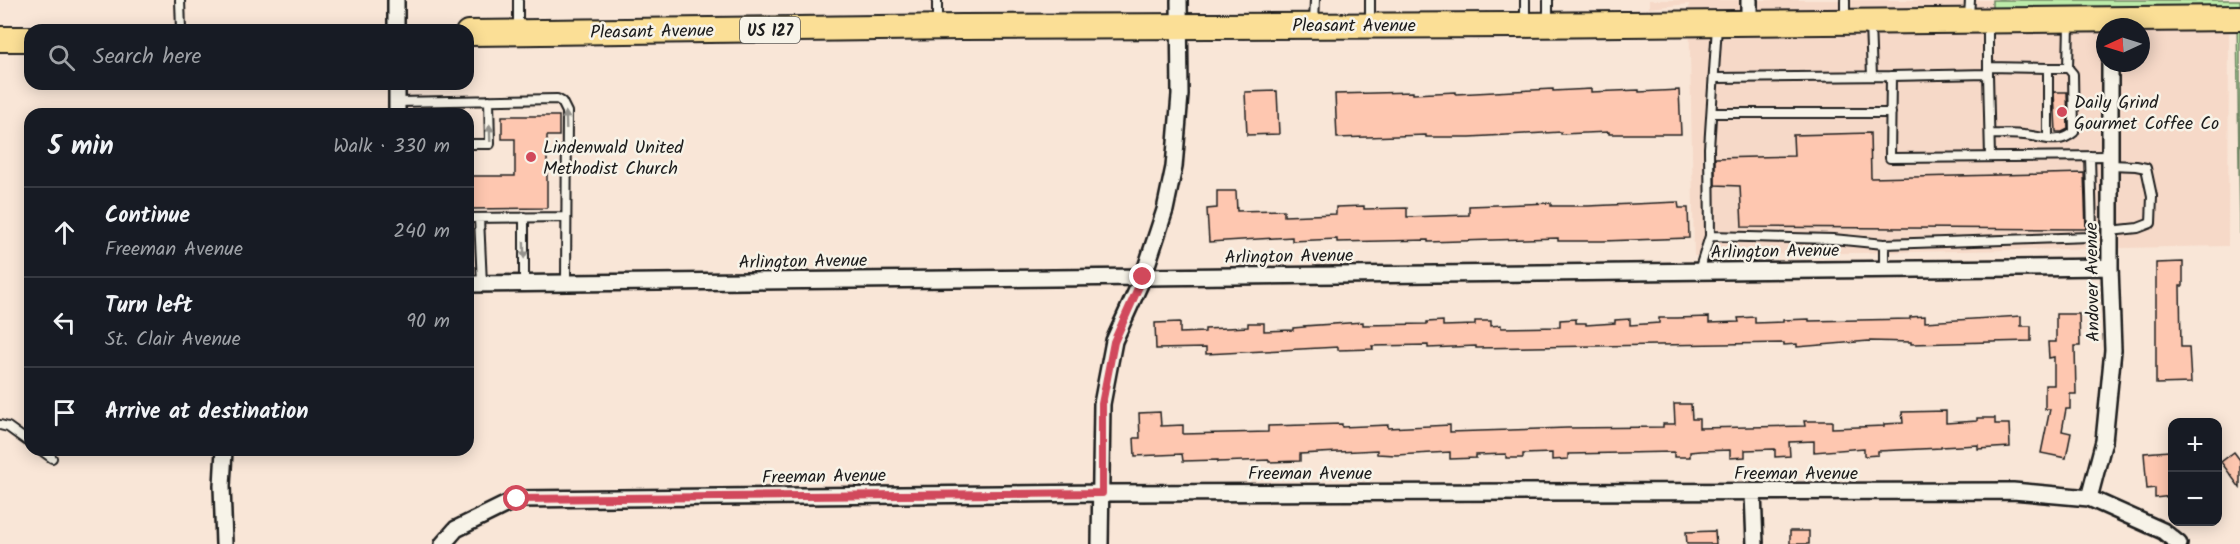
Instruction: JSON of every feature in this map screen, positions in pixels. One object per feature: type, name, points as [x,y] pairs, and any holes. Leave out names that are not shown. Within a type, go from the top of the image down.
[{"type":"main road","name":"Pleasant Avenue","points":[[474,33],[938,27],[1370,25],[1540,16],[1717,23],[1749,11],[1845,11],[1870,21],[1976,13],[2096,22]]},
{"type":"main road","name":"Pleasant Avenue","points":[[2150,21],[2240,18]]},
{"type":"main road","points":[[0,39],[24,39]]},
{"type":"street","points":[[396,0],[396,24]]},
{"type":"street","points":[[1100,544],[1102,404],[1114,342],[1143,277],[1165,210],[1174,167],[1180,96],[1179,0]]},
{"type":"street","name":"Andover Avenue","points":[[2089,498],[2104,441],[2113,350],[2110,267],[2110,72]]},
{"type":"street","points":[[397,90],[397,108]]},
{"type":"street","name":"Arlington Avenue","points":[[475,284],[2110,267]]},
{"type":"street","points":[[224,456],[224,544]]},
{"type":"street","name":"Freeman Avenue","points":[[443,544],[456,529],[517,499],[1102,493],[2013,491],[2089,498],[2163,531],[2179,544]]},
{"type":"street","points":[[1753,492],[1755,544]]},
{"type":"lane","points":[[180,0],[181,24]]},
{"type":"lane","points":[[518,0],[518,33]]},
{"type":"lane","points":[[937,0],[938,27]]},
{"type":"lane","points":[[1314,25],[1315,0]]},
{"type":"lane","points":[[1370,0],[1370,25]]},
{"type":"lane","points":[[1525,0],[1540,16]]},
{"type":"lane","points":[[1976,13],[1988,70],[1990,157]]},
{"type":"lane","points":[[1990,134],[2027,135],[2059,140],[2074,132],[2073,74],[2068,68],[2068,19]]},
{"type":"lane","points":[[1870,21],[1872,76]]},
{"type":"lane","points":[[1699,271],[1710,236],[1709,148],[1717,23]]},
{"type":"lane","points":[[1714,78],[1890,76],[2068,68]]},
{"type":"lane","points":[[2048,69],[2048,140]]},
{"type":"lane","points":[[1890,76],[1890,158],[2090,156],[2146,168],[2152,196],[2151,223],[2138,228],[2110,231]]},
{"type":"lane","points":[[397,108],[489,100],[557,99],[565,105],[567,112],[566,283]]},
{"type":"lane","points":[[474,144],[490,144],[489,100]]},
{"type":"lane","points":[[1712,113],[1891,113]]},
{"type":"lane","points":[[1710,236],[1833,239],[1884,244],[2090,237],[2092,231],[2090,156]]},
{"type":"lane","points":[[474,218],[566,217]]},
{"type":"lane","points":[[475,284],[478,218]]},
{"type":"lane","points":[[524,218],[524,283]]},
{"type":"lane","points":[[1884,244],[1884,269]]},
{"type":"lane","points":[[0,424],[24,439]]},
{"type":"shaded area","points":[[1649,0],[1992,0],[1992,35],[2096,32],[2096,72],[2150,72],[2150,31],[2229,29],[2228,246],[1694,256],[1689,4],[1649,8]]},
{"type":"green space","points":[[1992,0],[2240,0],[2240,234],[2237,18],[1992,20]]},
{"type":"building","points":[[1553,89],[1553,91],[1591,89],[1591,92],[1679,90],[1681,134],[1609,134],[1609,132],[1561,134],[1561,132],[1470,137],[1426,137],[1426,135],[1337,138],[1335,94],[1456,92],[1456,94]]},
{"type":"building","points":[[1277,91],[1279,134],[1247,135],[1245,92]]},
{"type":"building","name":"Daily Grind Gourmet Coffee Co","points":[[2054,92],[2067,92],[2068,129],[2062,132],[2056,132]]},
{"type":"building","name":"Lindenwald United Methodist Church","points":[[502,116],[559,116],[559,136],[547,136],[547,208],[474,209],[474,176],[515,176],[515,139],[502,139]]},
{"type":"building","points":[[1870,133],[1871,178],[2084,173],[2086,229],[1742,227],[1740,186],[1715,185],[1715,158],[1794,156],[1793,135]]},
{"type":"building","points":[[1217,191],[1236,191],[1237,211],[1284,210],[1284,216],[1336,214],[1336,207],[1364,206],[1364,209],[1407,208],[1407,217],[1469,215],[1469,206],[1551,203],[1551,206],[1588,206],[1678,202],[1679,208],[1688,208],[1689,238],[1603,241],[1558,241],[1558,238],[1337,242],[1337,239],[1292,241],[1292,237],[1209,242],[1207,209],[1217,208]]},
{"type":"building","points":[[2183,262],[2183,286],[2180,286],[2181,347],[2189,347],[2191,383],[2156,384],[2156,263]]},
{"type":"building","points":[[2056,314],[2079,314],[2080,346],[2075,346],[2076,394],[2070,394],[2070,409],[2066,409],[2062,431],[2071,433],[2066,458],[2041,453],[2050,409],[2045,409],[2045,385],[2054,385],[2054,357],[2049,358],[2048,342],[2056,342]]},
{"type":"building","points":[[1925,316],[1925,322],[2021,316],[2021,326],[2031,326],[2031,341],[1911,344],[1911,342],[1869,341],[1797,347],[1797,344],[1784,345],[1784,343],[1476,348],[1476,346],[1428,348],[1428,345],[1206,354],[1206,348],[1156,349],[1155,323],[1180,322],[1180,333],[1248,327],[1248,323],[1264,323],[1264,331],[1363,322],[1363,325],[1427,324],[1427,322],[1443,321],[1443,326],[1475,325],[1475,321],[1491,321],[1491,326],[1501,325],[1501,328],[1560,327],[1560,320],[1576,319],[1576,323],[1586,323],[1586,325],[1615,323],[1615,320],[1630,319],[1630,325],[1659,323],[1659,318],[1709,317],[1709,323],[1739,322],[1738,318],[1755,317],[1755,323],[1809,319],[1809,321],[1910,319],[1910,317]]},
{"type":"building","points":[[1674,404],[1691,404],[1692,419],[1699,419],[1699,428],[1805,426],[1804,421],[1832,421],[1832,428],[1884,426],[1884,424],[1903,423],[1902,412],[1946,411],[1946,423],[1977,421],[1977,418],[1995,418],[1995,424],[2009,424],[2010,447],[1978,449],[1978,445],[1941,447],[1878,451],[1878,455],[1864,456],[1864,448],[1814,452],[1814,441],[1789,442],[1790,456],[1775,457],[1775,449],[1745,450],[1745,457],[1730,458],[1730,450],[1690,452],[1690,457],[1674,457],[1674,452],[1568,454],[1568,459],[1552,460],[1552,453],[1523,454],[1523,458],[1506,458],[1506,454],[1450,459],[1450,452],[1396,455],[1377,454],[1377,450],[1300,454],[1300,461],[1269,462],[1269,460],[1183,461],[1182,454],[1135,456],[1134,438],[1140,438],[1139,413],[1160,412],[1161,426],[1183,425],[1183,434],[1268,432],[1268,426],[1342,424],[1342,427],[1388,425],[1388,428],[1450,425],[1450,432],[1663,427],[1663,424],[1675,424]]},
{"type":"building","points":[[2168,451],[2168,496],[2155,498],[2155,488],[2147,489],[2144,453]]},
{"type":"building","points":[[2234,452],[2240,460],[2240,488],[2222,463]]},
{"type":"building","points":[[1715,531],[1716,544],[1687,544],[1686,532]]},
{"type":"building","points":[[1790,531],[1809,531],[1809,544],[1790,544]]},
{"type":"place","name":"Daily Grind Gourmet Coffee Co","points":[[2062,112]]},
{"type":"place","name":"Lindenwald United Methodist Church","points":[[531,157]]},
{"type":"route","points":[[517,499],[1102,493],[1102,404],[1114,342],[1143,277]]}]
